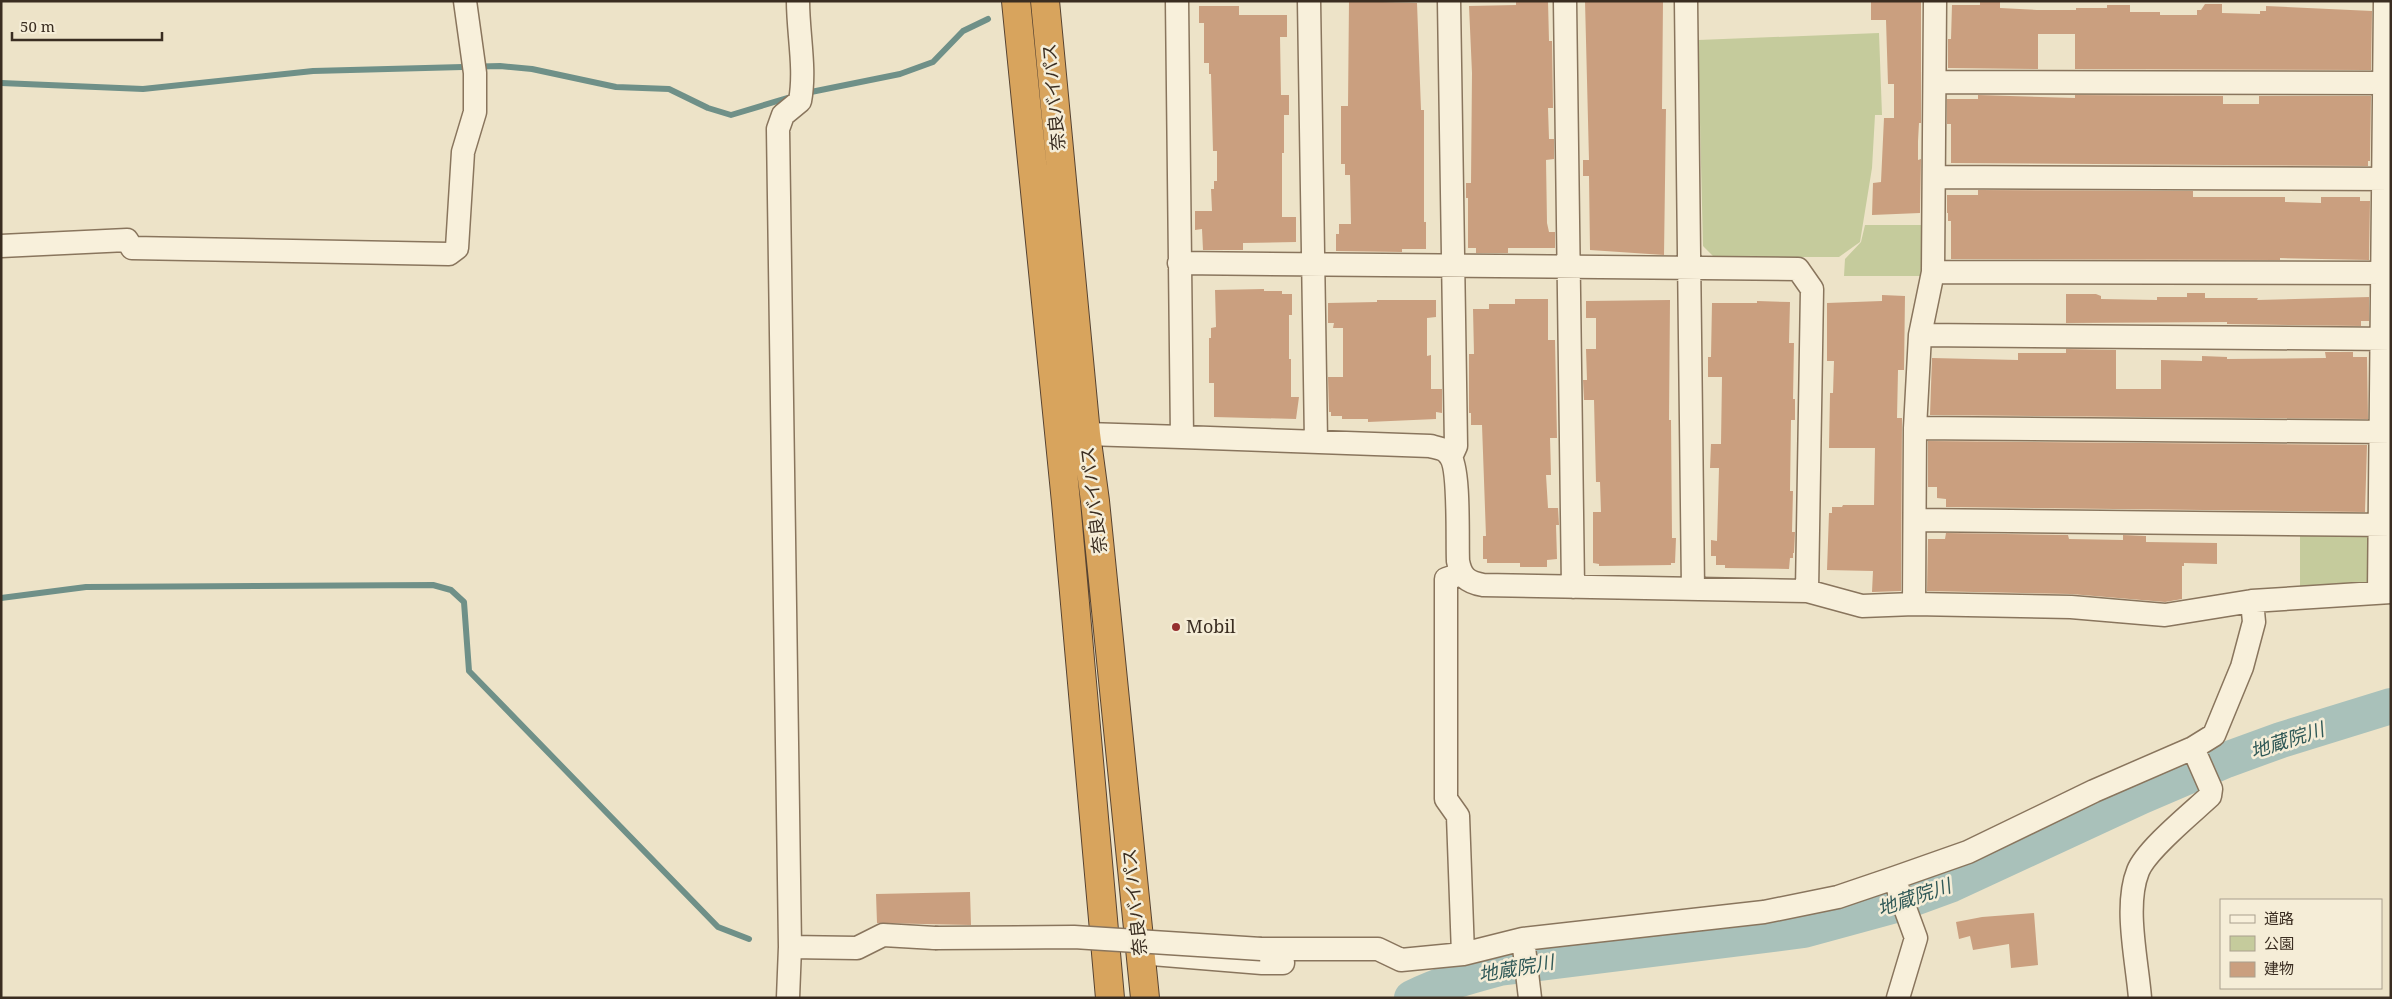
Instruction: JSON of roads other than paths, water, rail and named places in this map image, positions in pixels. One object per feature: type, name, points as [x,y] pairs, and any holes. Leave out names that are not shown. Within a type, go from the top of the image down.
[{"type":"highway","name":"奈良バイパス","points":[[1016,1],[1066,502],[1110,998]]},
{"type":"highway","name":"奈良バイパス","points":[[1045,1],[1086,434],[1095,501],[1146,998]]},
{"type":"street","points":[[1,246],[126,240],[132,248],[449,254],[457,248],[463,152],[475,112],[474,64],[465,1]]},
{"type":"street","points":[[788,998],[790,947],[778,129],[783,114],[802,93],[798,1]]},
{"type":"street","points":[[1177,1],[1182,437]]},
{"type":"street","points":[[1309,1],[1316,441]]},
{"type":"street","points":[[1449,1],[1456,446],[1451,457]]},
{"type":"street","points":[[1566,1],[1573,587]]},
{"type":"street","points":[[1686,1],[1693,590]]},
{"type":"street","points":[[1914,604],[1916,428],[1920,335],[1933,272],[1935,1]]},
{"type":"street","points":[[1086,434],[1316,441],[1430,446],[1444,449],[1451,457],[1455,472],[1460,574],[1470,583],[1483,585],[1808,591],[1862,606],[1914,604],[2071,607],[2165,615],[2252,601],[2385,592],[2387,273],[2385,1]]},
{"type":"street","points":[[1935,82],[2387,83]]},
{"type":"street","points":[[1934,177],[2387,178]]},
{"type":"street","points":[[1179,263],[1689,267],[1798,270],[1812,289],[1808,591]]},
{"type":"street","points":[[1933,272],[2387,273]]},
{"type":"street","points":[[1920,335],[2386,339]]},
{"type":"street","points":[[1916,428],[2386,432]]},
{"type":"street","points":[[1915,520],[2386,525]]},
{"type":"street","points":[[1460,574],[1446,578],[1446,799],[1458,816],[1463,954]]},
{"type":"street","points":[[1140,953],[1262,963],[1401,960],[1463,954],[1524,943],[1764,912],[1838,897],[1896,881],[1968,852],[2094,791],[2195,752],[2214,735],[2242,667],[2254,622],[2252,601]]},
{"type":"street","points":[[2140,998],[2131,902],[2138,870],[2162,840],[2210,796],[2211,789],[2195,752]]},
{"type":"street","points":[[1896,881],[1916,938],[1898,998]]},
{"type":"street","points":[[790,947],[856,948],[883,936],[935,938],[1074,937],[1261,949],[1378,949],[1401,960]]},
{"type":"street","points":[[1524,943],[1530,994]]},
{"type":"waterway","points":[[806,93],[900,74],[933,62],[963,31],[988,19]]},
{"type":"waterway","points":[[1,83],[143,89],[313,71],[500,66],[532,69],[616,87],[669,89],[708,108],[731,115],[794,96]]},
{"type":"waterway","points":[[1,598],[86,587],[433,585],[451,590],[464,602],[469,671],[718,927],[749,939]]},
{"type":"waterway","name":"地蔵院川","points":[[1412,998],[1444,984],[1499,968],[1804,930],[1892,906],[1952,884],[2142,796],[2226,760],[2281,740],[2391,706]]},
{"type":"place","name":"Mobil","points":[[1176,627]]}]
